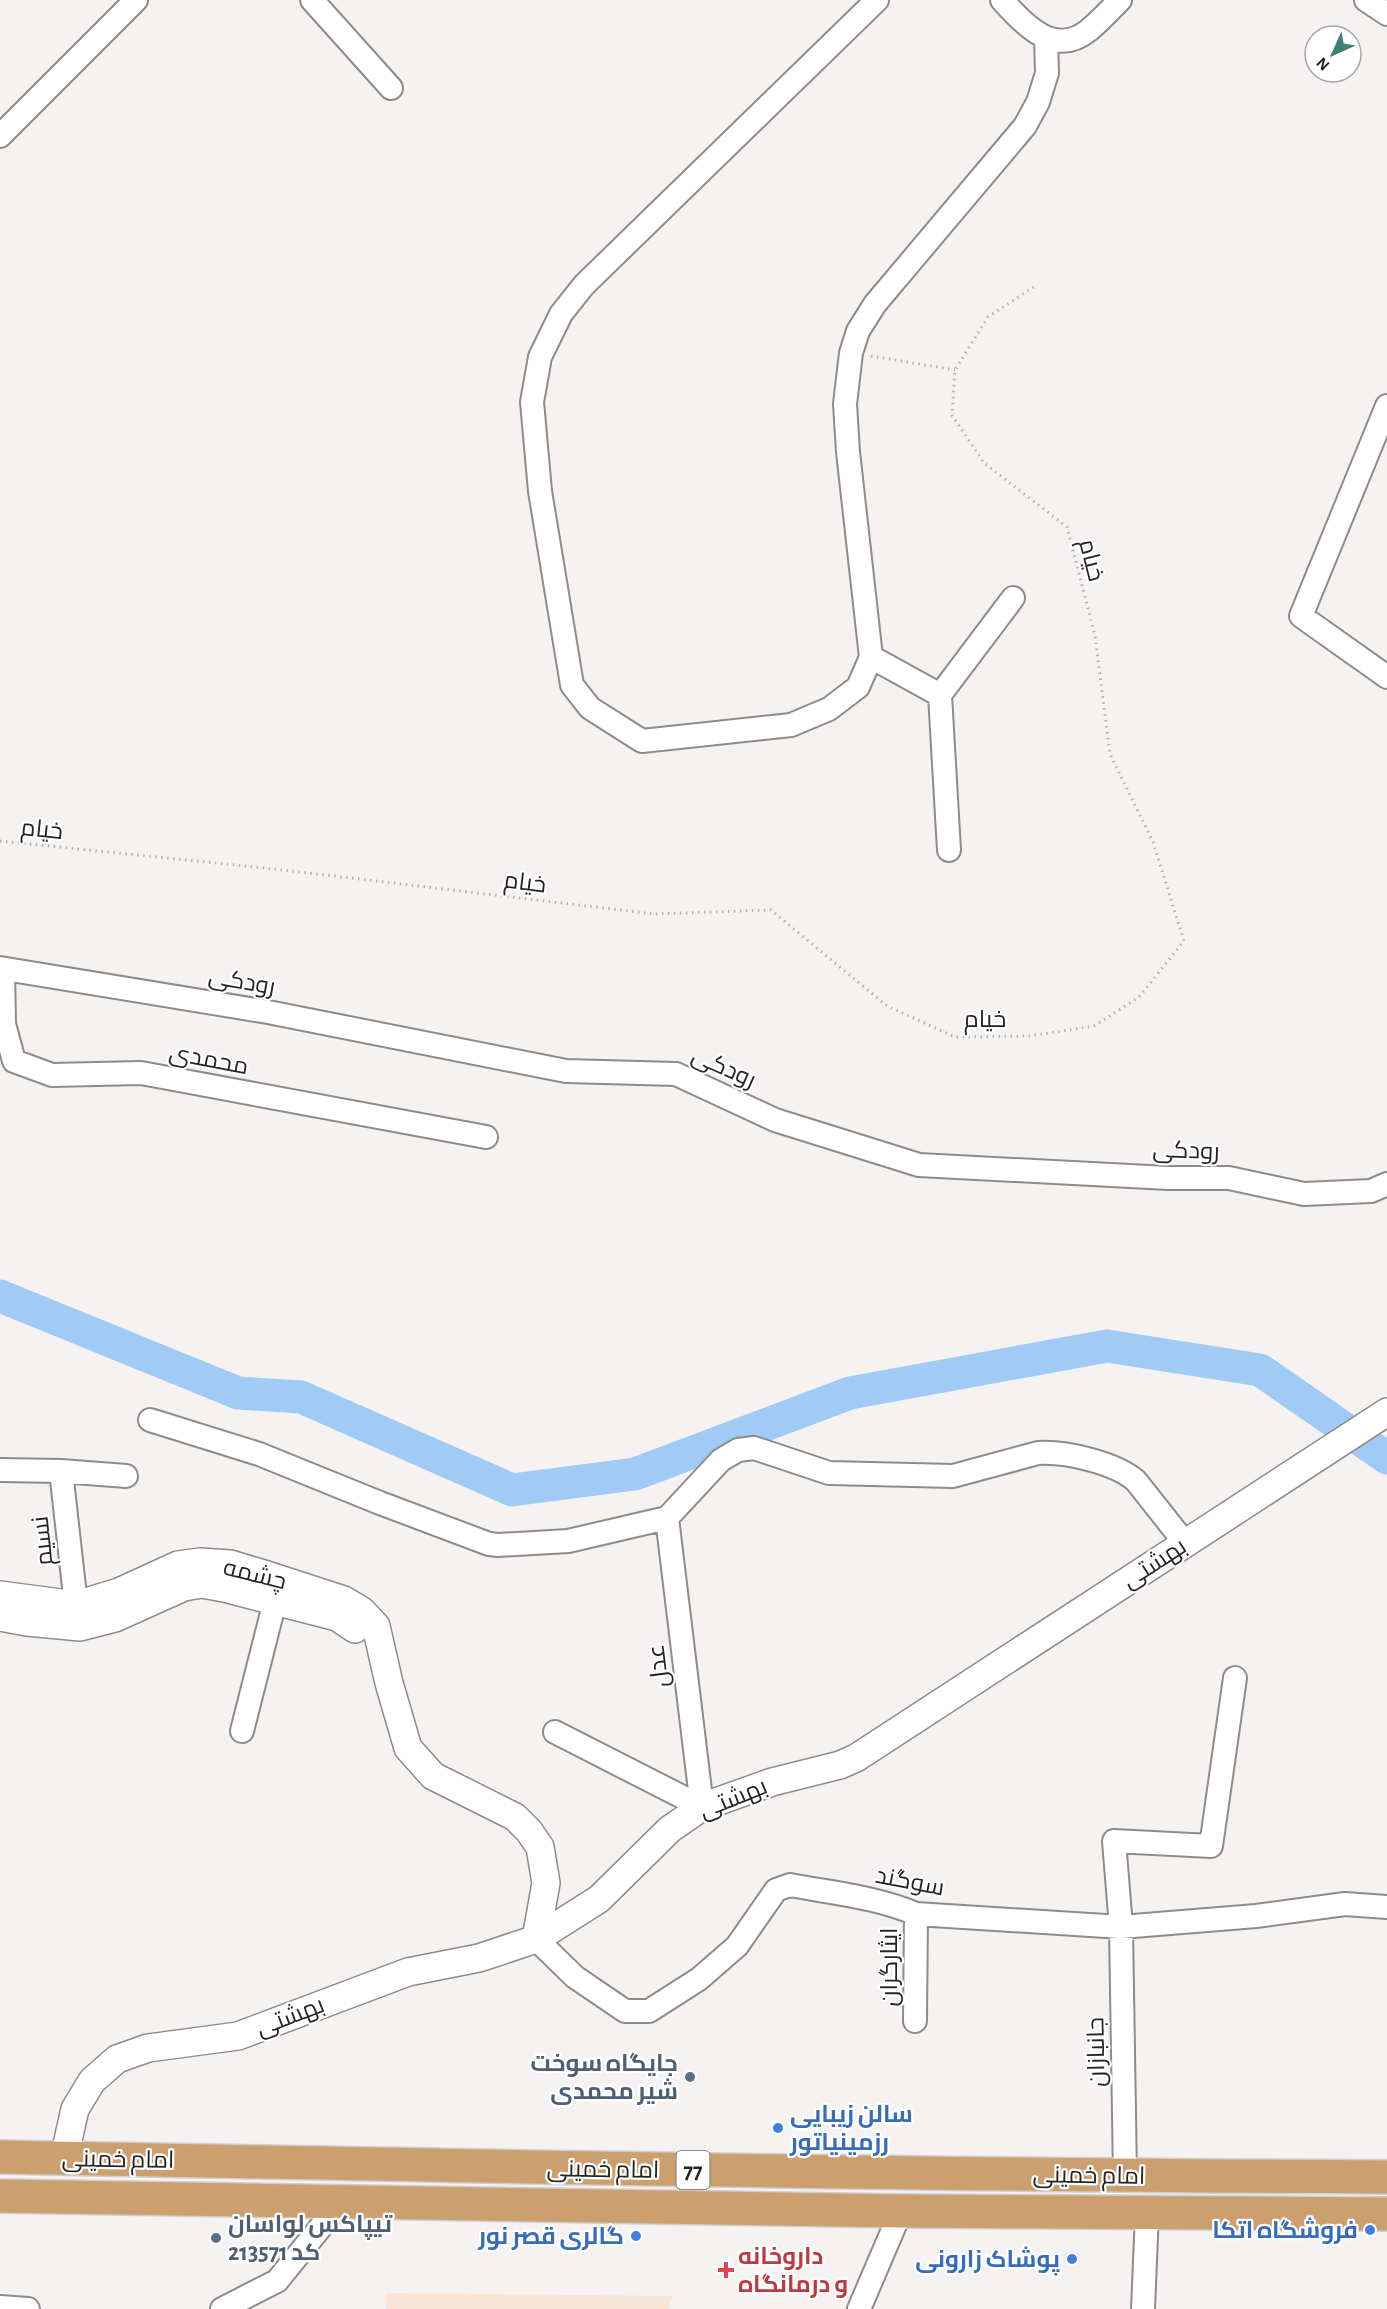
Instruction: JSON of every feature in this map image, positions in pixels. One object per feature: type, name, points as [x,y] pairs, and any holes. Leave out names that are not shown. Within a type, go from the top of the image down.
[{"type":"highway","name":"امام خمینی","points":[[0,2157],[399,2166],[1125,2176],[1387,2176]]},
{"type":"highway","points":[[399,2166],[400,2203]]},
{"type":"highway","name":"امام خمینی","points":[[0,2196],[901,2211],[1387,2214]]},
{"type":"street","points":[[0,136],[136,0]]},
{"type":"street","points":[[312,0],[391,88]]},
{"type":"street","points":[[877,0],[584,285],[561,314],[540,357],[532,402],[540,491],[572,685],[590,708],[642,741],[790,725],[829,709],[858,687],[871,657],[848,452],[845,404],[851,353],[858,331],[875,304],[1025,126],[1038,102],[1047,73],[1046,38]]},
{"type":"street","points":[[1002,0],[1029,27],[1046,38],[1063,41],[1088,31],[1120,0]]},
{"type":"street","points":[[1366,0],[1387,14]]},
{"type":"street","points":[[1387,406],[1301,616],[1387,677]]},
{"type":"street","points":[[949,850],[940,695],[1013,598]]},
{"type":"street","points":[[871,657],[940,695]]},
{"type":"street","name":"محمدی","points":[[1,968],[4,1024],[14,1061],[52,1075],[141,1073],[486,1137]]},
{"type":"street","name":"رودکی","points":[[1,968],[268,1012],[566,1071],[676,1074],[775,1120],[919,1165],[1168,1178],[1228,1178],[1304,1194],[1371,1191],[1387,1184]]},
{"type":"street","name":"بهشتی","points":[[64,2158],[75,2109],[92,2081],[117,2059],[148,2048],[238,2036],[408,1972],[479,1958],[536,1939],[599,1899],[670,1829],[702,1807],[772,1782],[840,1765],[856,1758],[1387,1412]]},
{"type":"street","points":[[150,1420],[259,1454],[489,1544],[568,1541],[668,1518],[721,1460],[738,1450],[754,1448],[829,1473],[953,1476],[1038,1453],[1052,1452],[1083,1458],[1127,1473],[1136,1481],[1185,1543]]},
{"type":"street","points":[[0,1470],[62,1471],[126,1476]]},
{"type":"street","name":"نسیم","points":[[62,1471],[76,1605]]},
{"type":"street","name":"عدل","points":[[668,1518],[702,1807]]},
{"type":"street","name":"چشمه","points":[[0,1594],[76,1605],[119,1592],[178,1565],[200,1562],[230,1564],[344,1600],[362,1611],[376,1626],[389,1683],[408,1748],[433,1776],[515,1817],[540,1847],[546,1883],[536,1939]]},
{"type":"street","name":"چشمه","points":[[0,1617],[80,1627],[115,1618],[184,1587],[202,1584],[337,1617],[351,1625],[360,1635],[389,1683]]},
{"type":"street","points":[[242,1731],[274,1601]]},
{"type":"street","name":"جانبازان","points":[[1125,2176],[1121,1927],[1114,1841],[1211,1846],[1235,1678]]},
{"type":"street","points":[[555,1732],[702,1807]]},
{"type":"street","name":"سوگند","points":[[536,1939],[575,1977],[625,2011],[638,2013],[649,2011],[699,1979],[737,1946],[776,1890],[790,1885],[877,1901],[916,1914],[1121,1927],[1256,1916],[1346,1904],[1387,1907]]},
{"type":"street","name":"ایثارگران","points":[[915,2020],[916,1914]]},
{"type":"street","points":[[222,2309],[277,2281],[341,2202]]},
{"type":"street","points":[[859,2309],[901,2211]]},
{"type":"street","points":[[1143,2309],[1147,2213]]},
{"type":"street","points":[[0,2307],[28,2309]]},
{"type":"path","name":"خیام","points":[[0,841],[275,869],[654,914],[771,910],[887,1006],[955,1037],[1030,1036],[1094,1026],[1139,997],[1184,941],[1153,842],[1110,754],[1095,636],[1067,527],[984,463],[952,415],[955,370],[988,317],[1035,286]]},
{"type":"path","points":[[851,353],[955,370]]},
{"type":"shaded area","points":[[387,2293],[673,2296],[668,2309],[386,2309]]},
{"type":"waterway","points":[[0,1296],[238,1393],[301,1397],[512,1490],[635,1474],[850,1393],[1107,1346],[1260,1370],[1387,1458]]},
{"type":"place","name":"جایگاه سوخت شیر محمدی","points":[[690,2077]]},
{"type":"place","name":"سالن زیبایی رزمینیاتور","points":[[778,2128]]},
{"type":"place","name":"فروشگاه اتکا","points":[[1370,2230]]},
{"type":"place","name":"گالری قصر نور","points":[[636,2236]]},
{"type":"place","name":"تیپاکس لواسان کد 213571","points":[[216,2238]]},
{"type":"place","name":"پوشاک زارونی","points":[[1072,2259]]},
{"type":"place","name":"داروخانه و درمانگاه","points":[[726,2270]]}]
